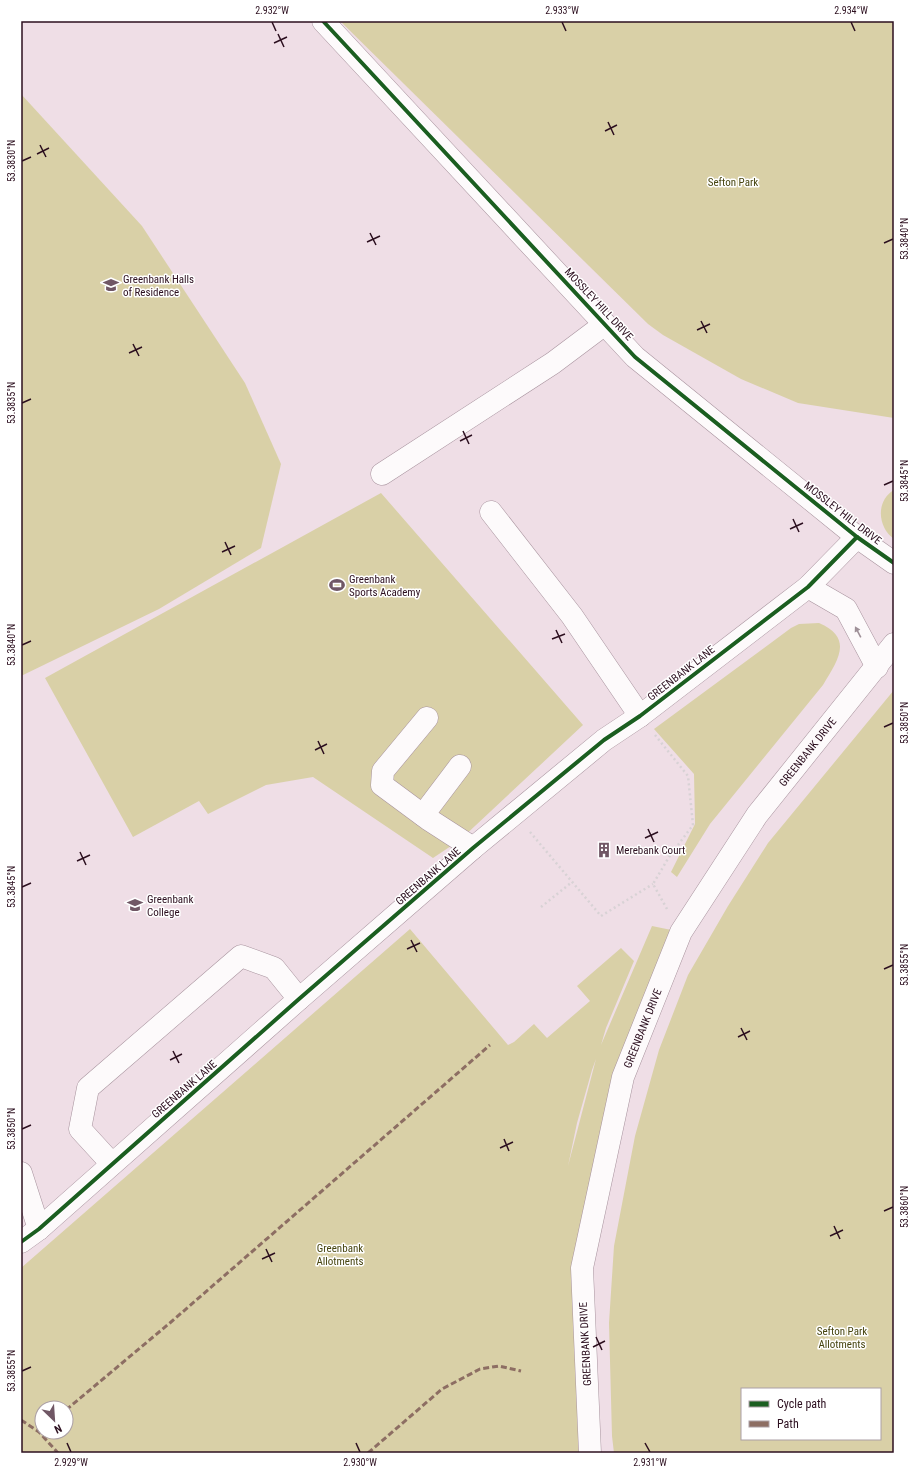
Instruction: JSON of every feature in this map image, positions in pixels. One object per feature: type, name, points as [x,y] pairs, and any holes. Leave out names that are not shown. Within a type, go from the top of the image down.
[{"type":"street","name":"MOSSLEY HILL DRIVE","points":[[324,21],[635,357],[857,537],[894,563]]},
{"type":"street","points":[[382,474],[552,363],[605,324]]},
{"type":"street","points":[[491,512],[572,616],[640,716]]},
{"type":"street","name":"GREENBANK LANE","points":[[21,1242],[473,848],[604,740],[640,716],[808,587],[857,537]]},
{"type":"street","points":[[808,587],[846,609],[877,667]]},
{"type":"street","name":"GREENBANK DRIVE","points":[[590,1453],[582,1268],[623,1077],[681,932],[757,815],[894,644]]},
{"type":"street","points":[[427,718],[383,771],[382,785],[423,815],[473,848]]},
{"type":"street","points":[[423,815],[460,766]]},
{"type":"street","points":[[112,1164],[80,1129],[88,1088],[241,956],[274,968],[299,999]]},
{"type":"street","points":[[21,1173],[38,1228]]},
{"type":"path","points":[[515,814],[602,916],[653,884],[669,857],[693,825],[688,776],[640,716]]},
{"type":"path","points":[[541,907],[572,882]]},
{"type":"path","points":[[653,884],[681,932]]},
{"type":"green space","name":"Sefton Park","points":[[340,21],[894,21],[894,418],[798,403],[741,379],[663,335],[648,324]]},
{"type":"green space","name":"Greenbank Halls of Residence","points":[[21,94],[142,226],[245,383],[281,464],[261,548],[159,609],[21,676]]},
{"type":"green space","points":[[894,490],[894,539],[889,534],[882,522],[881,507],[888,495]]},
{"type":"green space","name":"Greenbank Sports Academy","points":[[381,493],[583,725],[460,840],[433,858],[313,777],[266,785],[208,814],[199,801],[133,837],[45,678]]},
{"type":"green space","points":[[819,623],[830,629],[840,643],[838,658],[834,667],[823,685],[710,824],[677,877],[671,872],[695,824],[694,774],[654,729],[791,628],[799,624]]},
{"type":"green space","name":"Sefton Park Allotments","points":[[894,690],[894,1453],[614,1453],[612,1436],[609,1323],[614,1246],[635,1136],[659,1050],[688,975],[728,906],[768,843]]},
{"type":"green space","name":"Greenbank Allotments","points":[[652,926],[681,932],[623,1077],[582,1268],[593,1453],[21,1453],[21,1268],[410,929],[508,1045],[514,1042],[534,1024],[547,1038],[590,1001],[577,986],[621,948],[634,961],[606,1028],[601,1045]],"holes":[[[596,1059],[568,1166],[577,1123]]]},
{"type":"marked path","points":[[74,1403],[171,1322],[490,1045]]},
{"type":"marked path","points":[[368,1453],[442,1389],[480,1369],[499,1366],[521,1371]]},
{"type":"marked path","points":[[21,1420],[39,1432],[58,1453]]},
{"type":"cycle path","points":[[323,21],[635,357],[857,537],[894,563]]},
{"type":"cycle path","points":[[21,1242],[39,1229],[299,999],[473,848],[604,740],[640,716],[808,587],[857,537]]},
{"type":"place","name":"Greenbank Halls of Residence","points":[[111,285]]},
{"type":"place","name":"Greenbank Sports Academy","points":[[337,585]]},
{"type":"place","name":"Merebank Court","points":[[604,850]]},
{"type":"place","name":"Greenbank College","points":[[135,905]]}]
